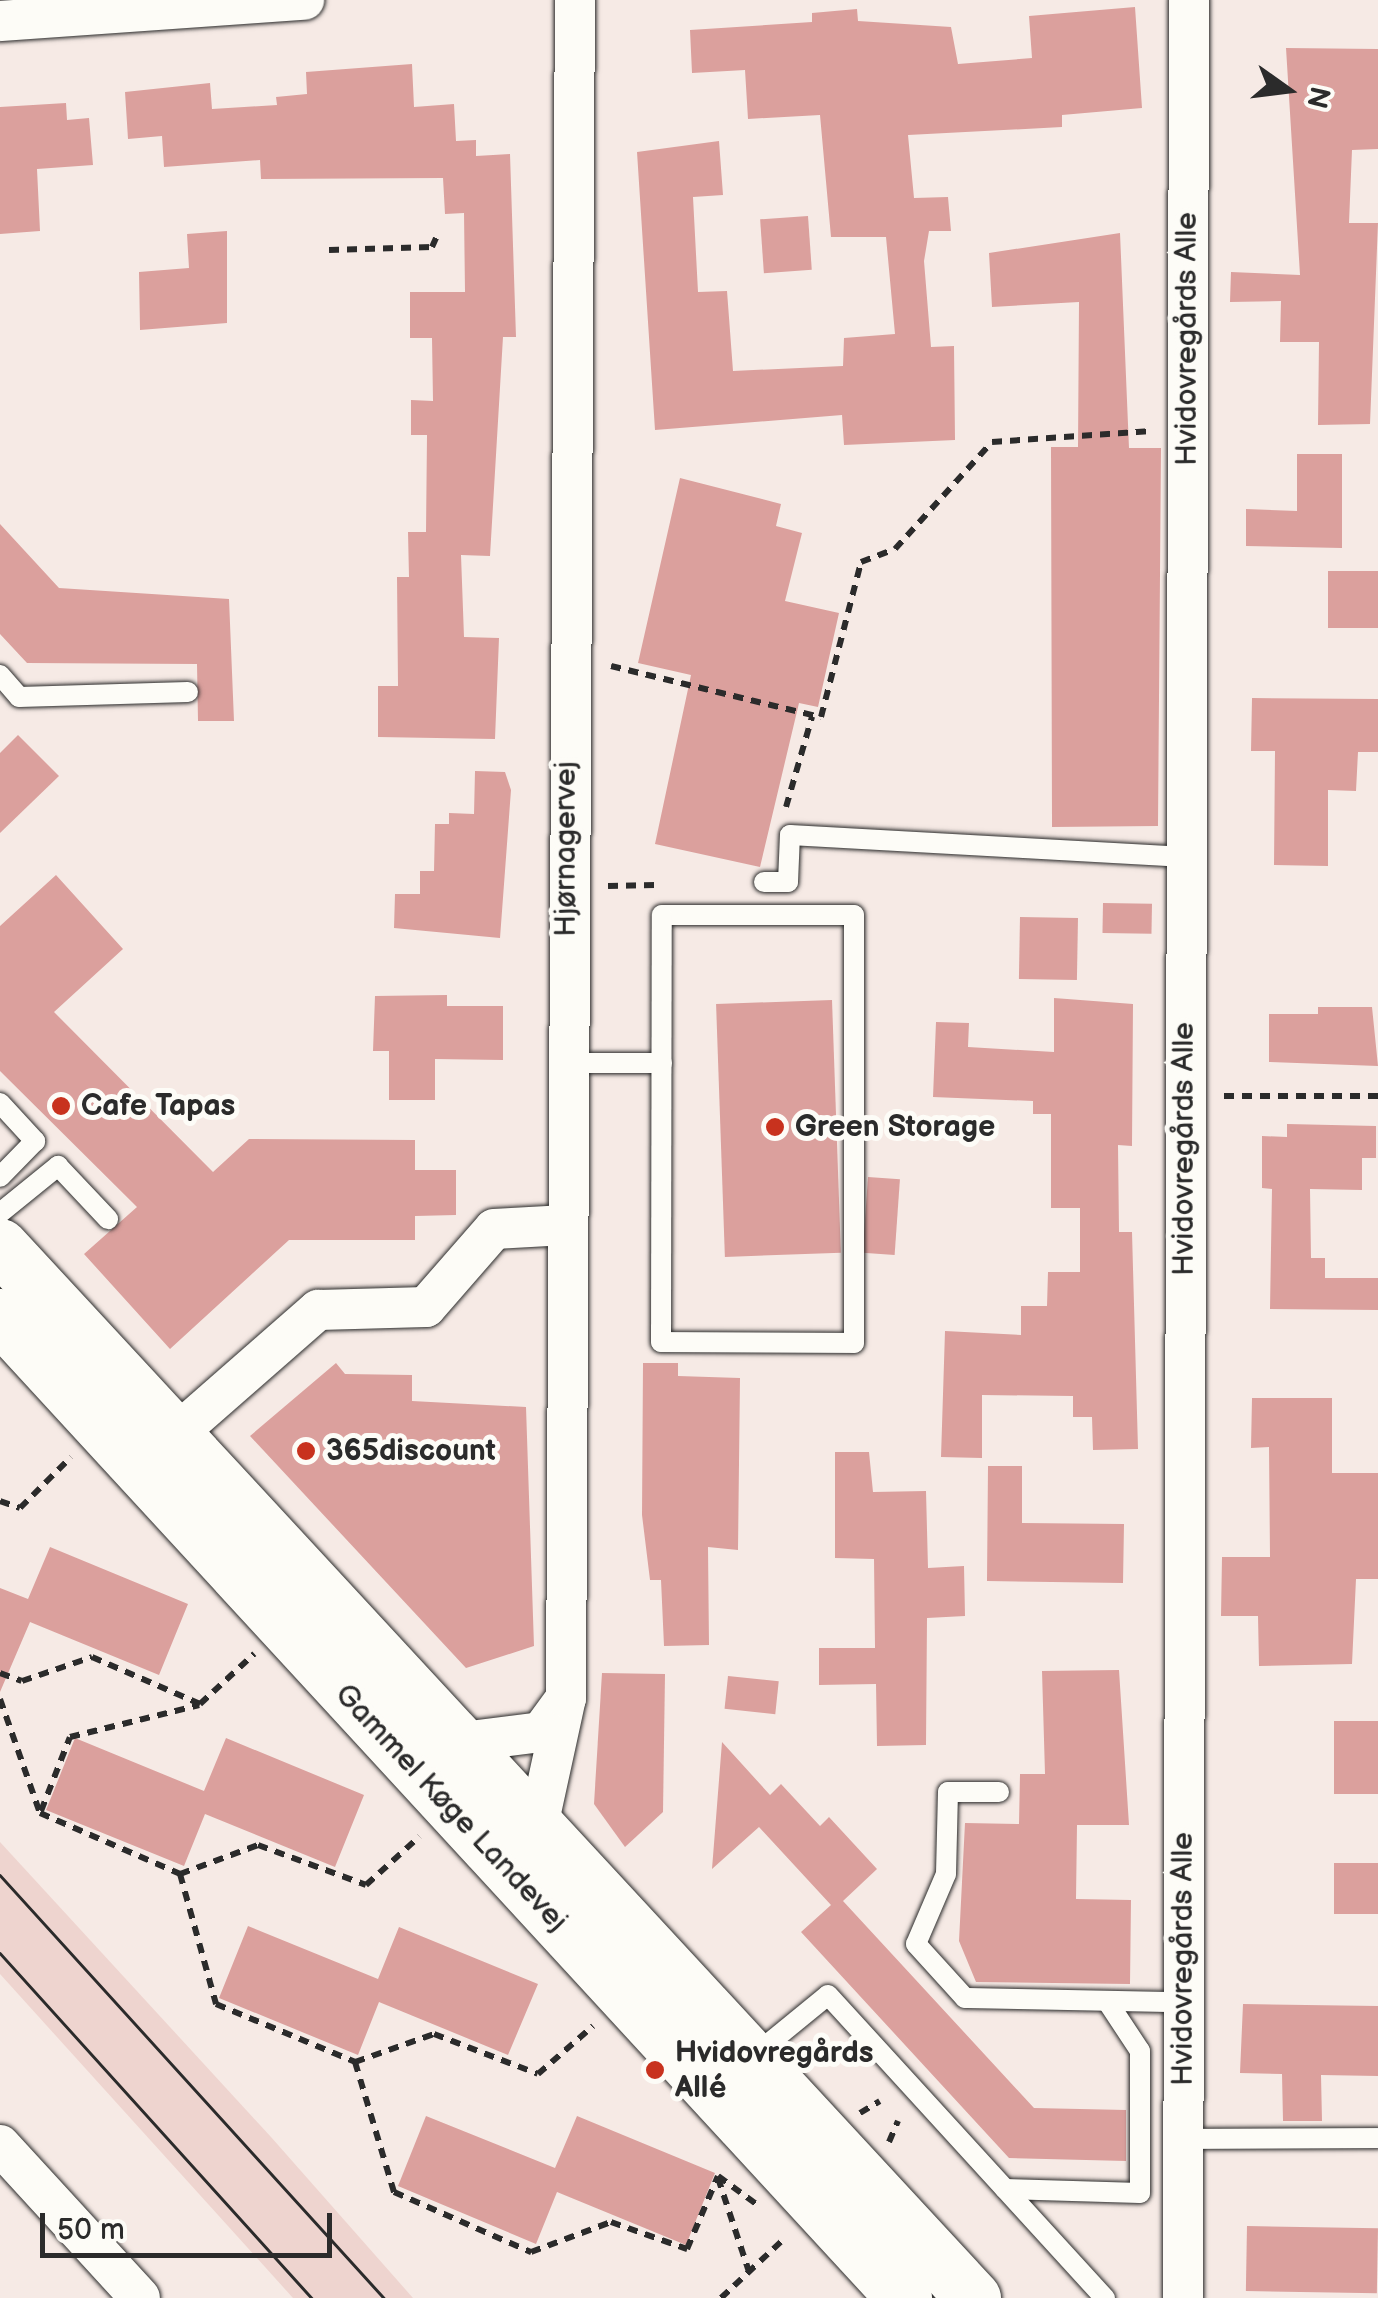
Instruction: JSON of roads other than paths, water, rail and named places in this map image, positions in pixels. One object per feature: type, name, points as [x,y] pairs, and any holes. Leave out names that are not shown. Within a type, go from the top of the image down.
[{"type":"main road","name":"Gammel Køge Landevej","points":[[0,1246],[973,2298]]},
{"type":"main road","name":"Gammel Køge Landevej","points":[[0,1316],[625,1998],[735,2159],[819,2206],[904,2298]]},
{"type":"street","points":[[0,22],[304,0]]},
{"type":"street","name":"Hjørnagervej","points":[[538,1826],[566,1698],[566,654],[575,0]]},
{"type":"street","name":"Hvidovregårds Alle","points":[[1183,2298],[1189,0]]},
{"type":"street","points":[[175,1436],[318,1310],[426,1307],[494,1229],[566,1225]]},
{"type":"street","points":[[462,1742],[541,1732],[566,1698]]},
{"type":"street","points":[[0,2145],[140,2298]]},
{"type":"lane","points":[[0,675],[19,697],[188,692]]},
{"type":"lane","points":[[764,882],[788,882],[790,835],[1185,857]]},
{"type":"lane","points":[[662,915],[854,915],[854,1342],[662,1342],[662,1063],[662,915]]},
{"type":"lane","points":[[565,1063],[662,1063]]},
{"type":"lane","points":[[0,1103],[35,1142],[0,1178]]},
{"type":"lane","points":[[0,1213],[58,1166],[108,1219]]},
{"type":"lane","points":[[1000,1792],[948,1792],[946,1874],[916,1944],[965,1998],[1183,2002]]},
{"type":"lane","points":[[750,2059],[828,1995],[1104,2298]]},
{"type":"lane","points":[[1005,2188],[1140,2193],[1140,2050],[1107,2001]]},
{"type":"lane","points":[[1183,2138],[1378,2138]]},
{"type":"tram line","points":[[0,1875],[384,2298]]},
{"type":"tram line","points":[[0,1953],[312,2298]]},
{"type":"place","name":"Cafe Tapas","points":[[61,1106]]},
{"type":"place","name":"Green Storage","points":[[775,1127]]},
{"type":"place","name":"365discount","points":[[306,1451]]},
{"type":"place","name":"Hvidovregårds Allé","points":[[655,2070]]}]
